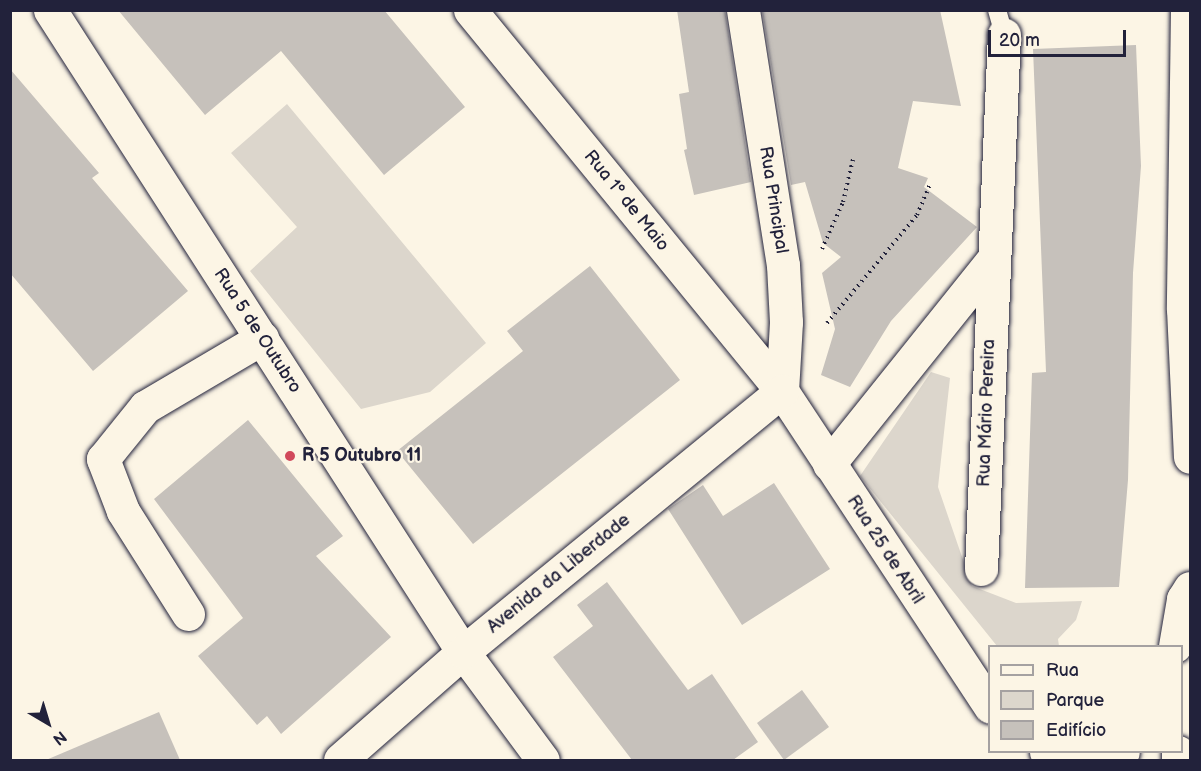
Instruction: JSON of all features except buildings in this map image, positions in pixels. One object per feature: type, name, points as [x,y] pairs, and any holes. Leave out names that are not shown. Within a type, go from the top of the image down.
[{"type":"street","name":"Rua 5 de Outubro","points":[[50,10],[463,652],[543,760]]},
{"type":"street","name":"Rua 1º de Maio","points":[[470,10],[782,391]]},
{"type":"street","name":"Rua Principal","points":[[743,10],[783,265],[782,391]]},
{"type":"street","points":[[1187,10],[1183,309],[1191,457]]},
{"type":"street","name":"Rua Mário Pereira","points":[[981,569],[994,258],[1000,22]]},
{"type":"street","points":[[830,464],[994,258]]},
{"type":"street","points":[[188,614],[123,511],[103,459],[145,407],[262,338]]},
{"type":"street","name":"Rua 25 de Abril","points":[[782,391],[988,704]]},
{"type":"street","name":"Avenida da Liberdade","points":[[340,760],[463,652],[782,391]]},
{"type":"street","points":[[1175,645],[1183,599],[1191,588]]},
{"type":"street","points":[[1052,753],[1077,757],[1114,753]]},
{"type":"path","points":[[783,265],[812,258],[821,250],[843,202],[853,159]]},
{"type":"path","points":[[783,354],[831,320],[917,215],[930,185]]},
{"type":"green space","points":[[287,104],[486,343],[430,392],[361,409],[250,271],[297,227],[231,153]]},
{"type":"green space","points":[[931,372],[950,378],[938,487],[972,586],[1016,603],[1082,601],[1076,620],[1058,639],[1059,645],[996,645],[860,476]]},
{"type":"place","name":"R 5 Outubro 11","points":[[290,456]]}]
